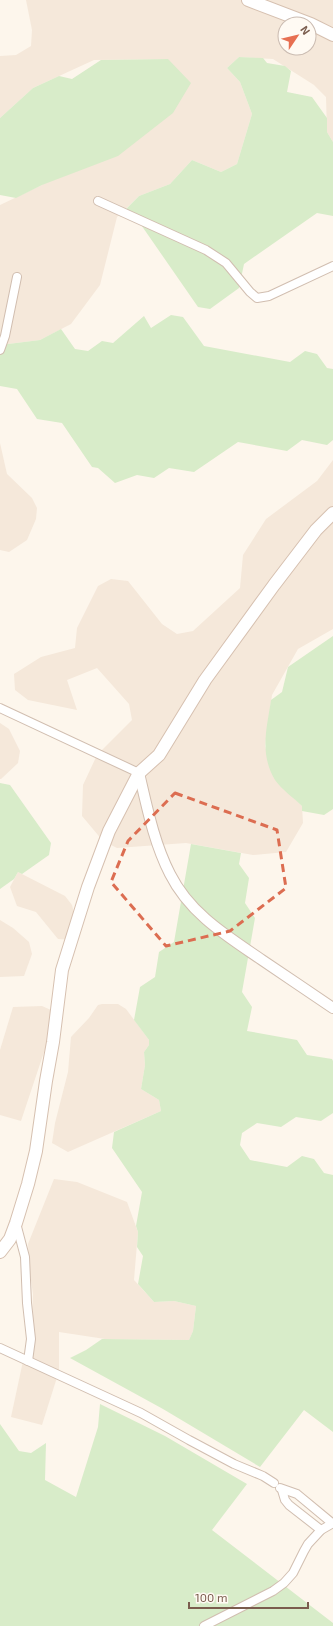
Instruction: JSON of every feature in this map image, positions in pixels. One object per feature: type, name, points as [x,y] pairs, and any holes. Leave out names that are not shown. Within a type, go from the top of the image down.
[{"type":"main road","points":[[248,0],[311,24],[333,35]]},
{"type":"main road","points":[[0,1252],[10,1239],[16,1223],[36,1151],[53,1042],[62,970],[88,888],[109,831],[139,773],[159,755],[204,680],[316,530],[333,513]]},
{"type":"street","points":[[98,201],[206,250],[226,263],[250,292],[257,298],[269,296],[333,266]]},
{"type":"street","points":[[0,350],[5,336],[17,277]]},
{"type":"street","points":[[0,708],[139,773],[155,836],[163,859],[170,875],[193,907],[218,930],[333,1008]]},
{"type":"street","points":[[16,1223],[25,1257],[27,1303],[31,1339],[28,1361]]},
{"type":"street","points":[[0,1348],[141,1413],[215,1454],[263,1476],[278,1487],[292,1491],[333,1523],[321,1530],[304,1551],[293,1573],[284,1583],[273,1591],[204,1626]]},
{"type":"street","points":[[278,1487],[289,1505],[321,1530]]},
{"type":"highlighted area","points":[[175,793],[277,830],[286,888],[230,931],[166,946],[111,882],[128,841]]},
{"type":"shaded area","points":[[26,0],[333,0],[333,142],[327,132],[326,97],[314,85],[273,59],[239,57],[227,68],[240,82],[252,114],[237,164],[221,172],[192,160],[170,184],[139,196],[117,217],[100,285],[71,324],[40,340],[0,345],[0,205],[42,185],[168,59],[94,60],[33,88],[0,118],[0,56],[16,55],[31,46],[32,30]]},
{"type":"shaded area","points":[[0,443],[7,474],[32,498],[37,508],[36,519],[27,540],[9,552],[0,550]]},
{"type":"shaded area","points":[[333,460],[333,629],[298,649],[272,695],[265,746],[276,780],[302,806],[303,823],[286,852],[253,855],[186,843],[117,848],[103,841],[82,816],[83,785],[97,755],[132,720],[129,704],[97,668],[67,680],[77,710],[28,700],[15,690],[14,674],[41,657],[75,648],[77,628],[98,586],[111,579],[128,581],[162,624],[177,634],[193,631],[240,588],[243,555],[266,519],[317,481]]},
{"type":"shaded area","points":[[0,723],[9,729],[20,751],[18,763],[1,779],[0,779]]},
{"type":"shaded area","points":[[18,872],[65,896],[72,905],[78,929],[76,940],[58,939],[36,912],[17,906],[10,887]]},
{"type":"shaded area","points":[[0,920],[13,928],[29,942],[32,954],[24,976],[0,977]]},
{"type":"shaded area","points":[[118,1004],[126,1009],[149,1040],[149,1045],[144,1052],[145,1065],[141,1089],[159,1100],[161,1111],[68,1152],[52,1143],[55,1123],[68,1072],[71,1037],[89,1018],[98,1005]]},
{"type":"shaded area","points":[[42,1006],[51,1010],[52,1028],[21,1121],[0,1115],[0,1050],[13,1007]]},
{"type":"shaded area","points":[[54,1179],[77,1182],[127,1202],[138,1232],[134,1280],[154,1302],[174,1301],[196,1306],[193,1331],[189,1340],[105,1339],[59,1332],[59,1371],[42,1425],[11,1417],[32,1319],[33,1294],[29,1267],[28,1244]]},
{"type":"green space","points":[[239,57],[263,58],[267,63],[285,66],[291,71],[287,92],[312,97],[327,118],[327,132],[333,142],[333,216],[317,213],[244,264],[239,288],[210,309],[198,307],[137,219],[119,216],[139,196],[170,184],[192,160],[221,172],[237,164],[252,114],[240,82],[227,68]]},
{"type":"green space","points":[[168,59],[191,83],[173,113],[118,156],[42,185],[16,198],[0,195],[0,118],[33,88],[59,76],[72,79],[101,60]]},
{"type":"green space","points":[[171,315],[183,317],[204,346],[290,362],[305,351],[317,354],[327,368],[333,369],[333,440],[327,445],[302,440],[287,451],[238,442],[194,472],[169,468],[154,478],[137,475],[115,483],[98,468],[92,467],[62,423],[37,419],[17,389],[0,386],[0,345],[40,340],[61,329],[75,349],[88,351],[102,341],[113,343],[144,316],[151,328]]},
{"type":"green space","points":[[333,636],[333,809],[324,815],[302,811],[302,806],[275,780],[267,760],[266,730],[271,700],[282,692],[288,667]]},
{"type":"green space","points":[[0,783],[10,785],[51,843],[49,855],[22,874],[18,872],[14,879],[0,889]]},
{"type":"green space","points":[[191,844],[241,853],[239,864],[249,878],[245,903],[255,918],[242,992],[252,1007],[247,1031],[297,1040],[307,1055],[332,1059],[333,1061],[333,1113],[321,1121],[296,1117],[281,1127],[257,1123],[242,1133],[240,1145],[250,1160],[287,1167],[302,1156],[314,1159],[324,1173],[333,1175],[333,1432],[304,1410],[260,1467],[163,1409],[70,1358],[86,1350],[102,1339],[189,1340],[193,1331],[196,1306],[174,1301],[154,1302],[138,1284],[143,1256],[137,1247],[138,1232],[136,1226],[142,1192],[112,1148],[114,1132],[161,1111],[159,1100],[141,1089],[145,1065],[144,1052],[149,1045],[149,1040],[134,1020],[140,987],[155,977],[159,952],[174,942]]},
{"type":"green space","points":[[100,1404],[165,1436],[247,1484],[212,1530],[333,1623],[333,1626],[0,1626],[0,1424],[19,1451],[31,1453],[46,1443],[45,1480],[76,1497],[98,1427]]}]
